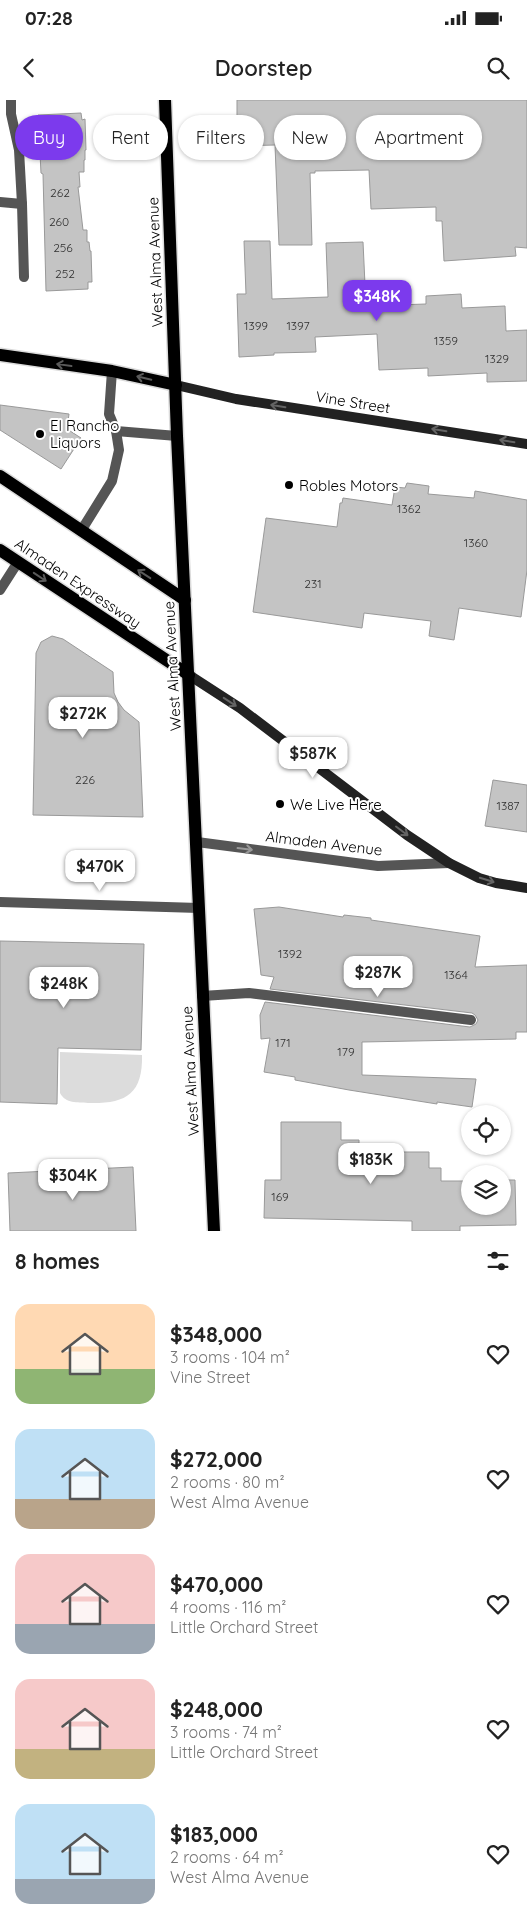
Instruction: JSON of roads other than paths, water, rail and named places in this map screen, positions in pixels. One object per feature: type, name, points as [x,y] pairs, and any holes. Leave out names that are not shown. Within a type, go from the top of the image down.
[{"type":"main road","name":"West Alma Avenue","points":[[165,100],[177,436],[214,1231]]},
{"type":"main road","points":[[0,356],[112,371],[176,385]]},
{"type":"main road","name":"Vine Street","points":[[176,385],[236,399],[527,444]]},
{"type":"main road","points":[[0,476],[185,600]]},
{"type":"main road","name":"Almaden Expressway","points":[[0,550],[189,675]]},
{"type":"main road","name":"Almaden Avenue","points":[[189,675],[240,708],[407,834],[449,863],[479,878],[527,888]]},
{"type":"street","points":[[11,100],[19,150],[24,277]]},
{"type":"street","points":[[0,202],[22,204]]},
{"type":"street","points":[[81,531],[112,481],[120,450],[116,431],[109,414],[112,371]]},
{"type":"street","points":[[116,431],[177,436]]},
{"type":"street","points":[[0,590],[18,562]]},
{"type":"street","name":"Almaden Avenue","points":[[197,842],[378,866],[449,863]]},
{"type":"street","points":[[0,902],[199,908]]},
{"type":"street","points":[[202,996],[249,993],[471,1020]]},
{"type":"place","name":"El Rancho Liquors","points":[[40,434]]},
{"type":"place","name":"Robles Motors","points":[[289,485]]},
{"type":"place","name":"We Live Here","points":[[280,804]]}]
